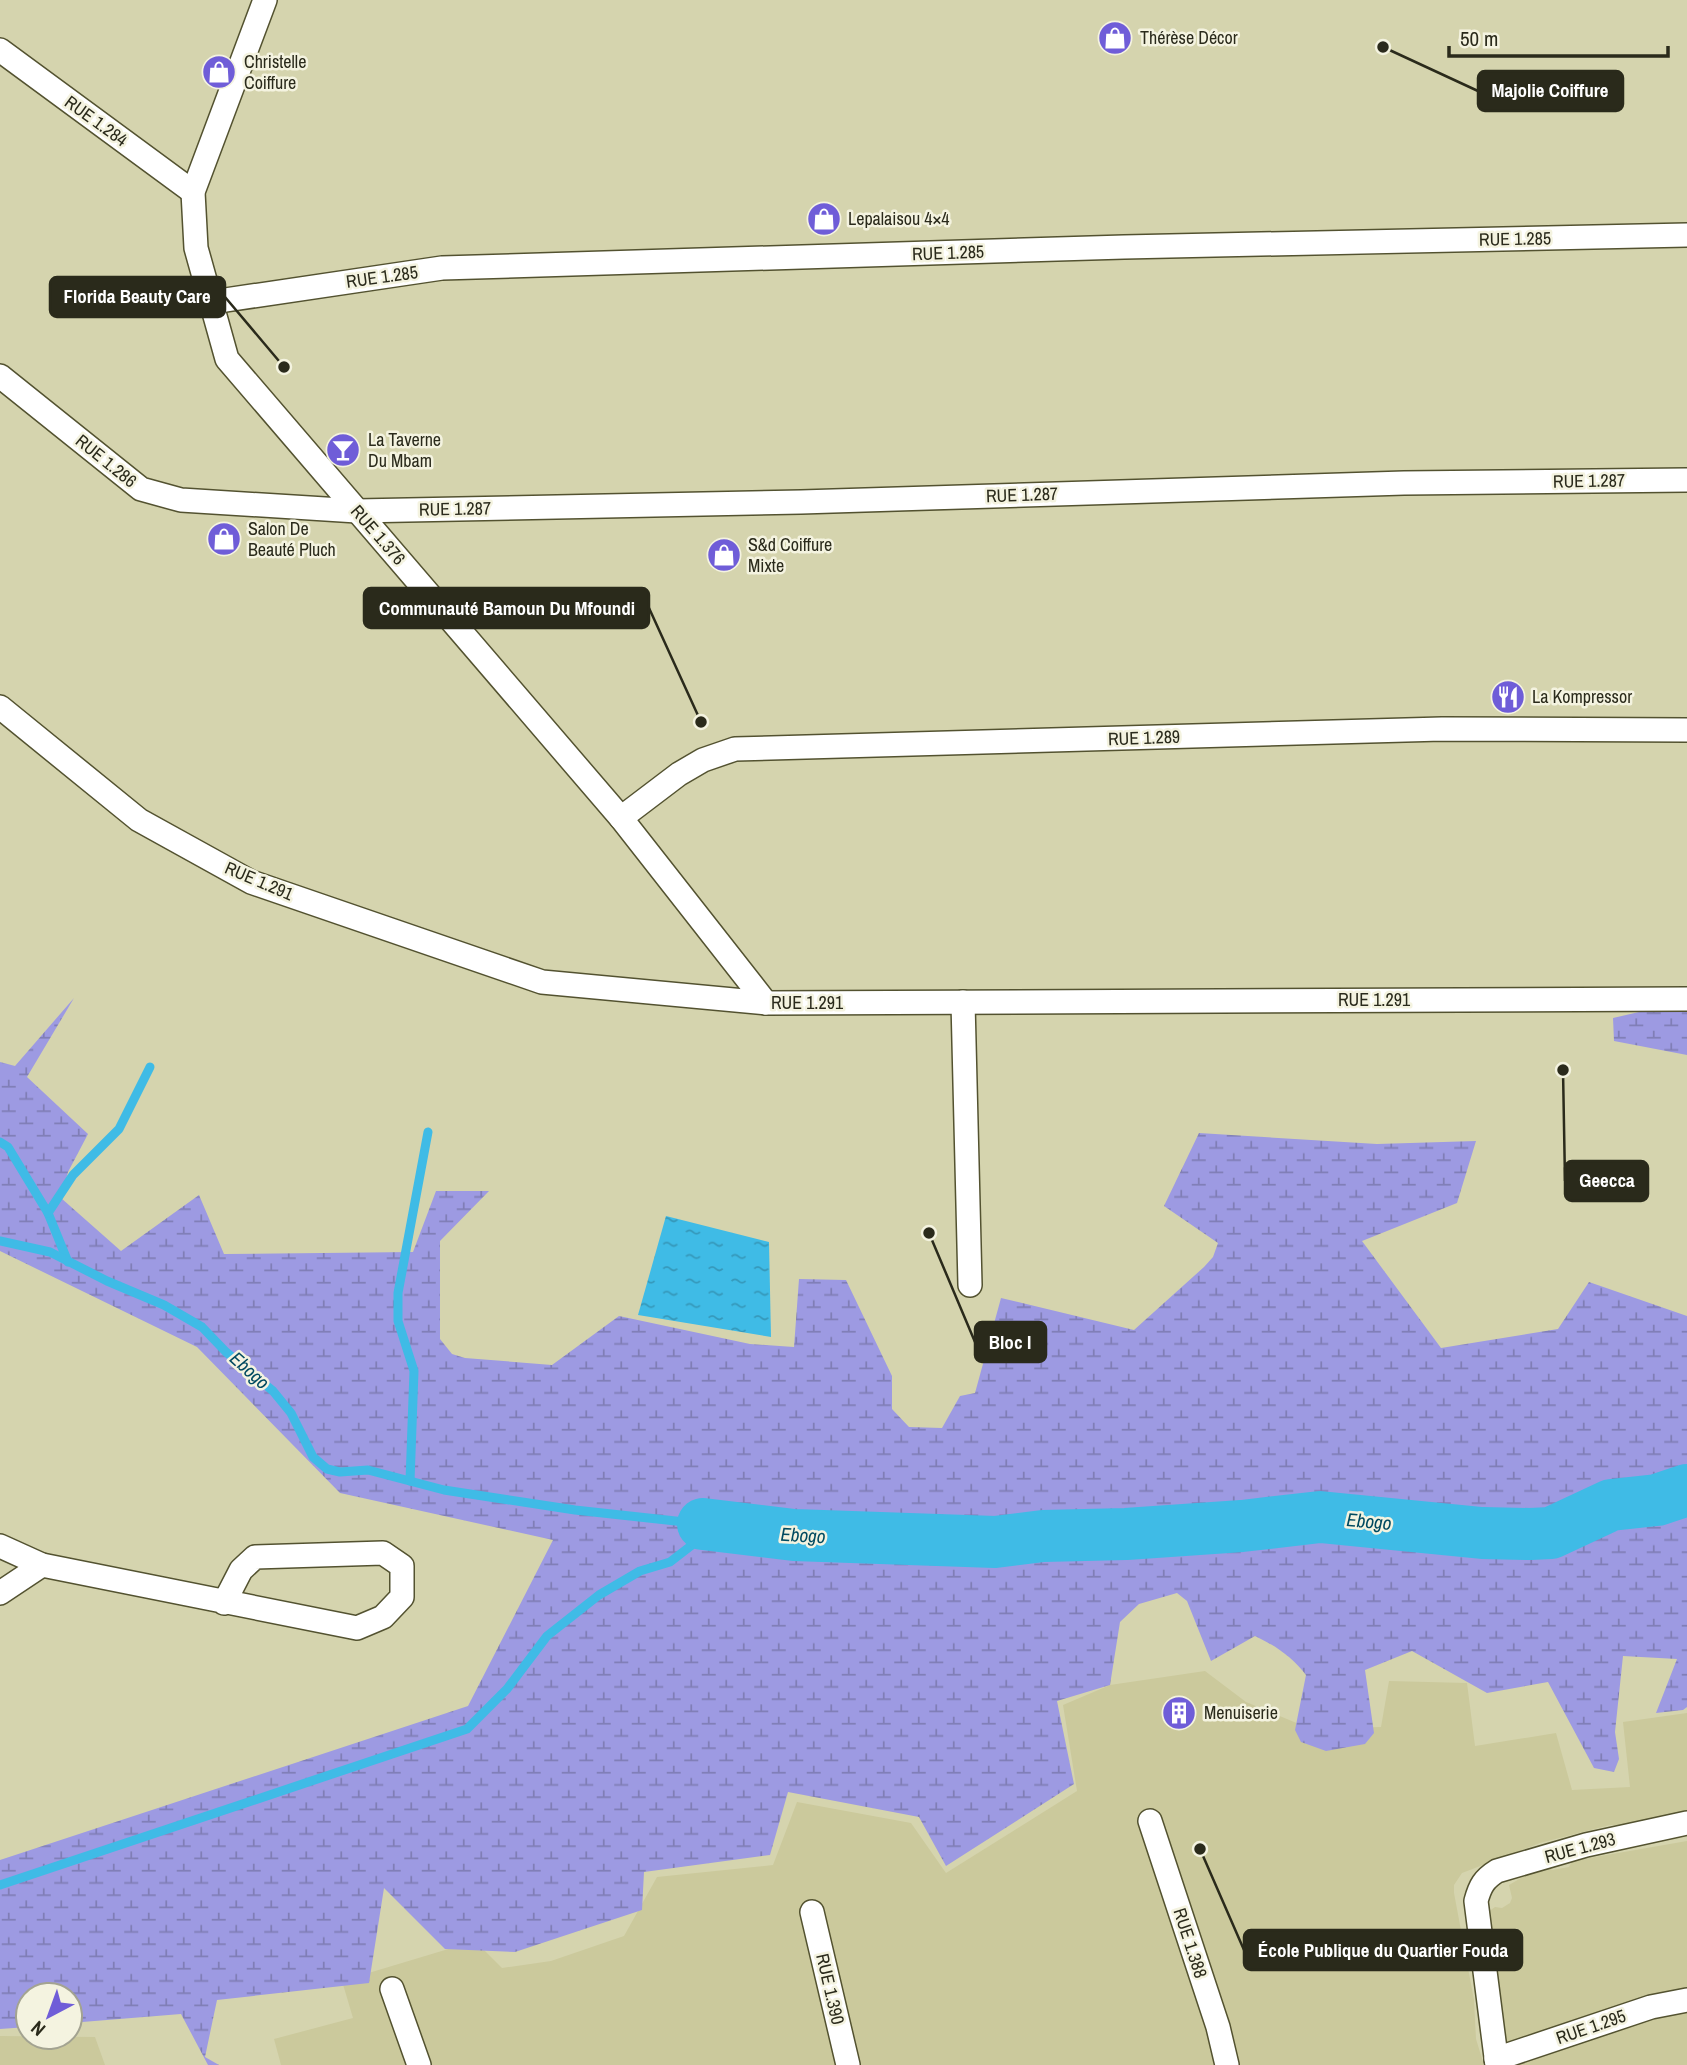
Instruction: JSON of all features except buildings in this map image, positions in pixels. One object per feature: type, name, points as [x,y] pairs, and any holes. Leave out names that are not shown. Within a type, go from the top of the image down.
[{"type":"street","name":"RUE 1.376","points":[[265,0],[193,192],[196,248],[227,359],[621,818],[766,1003]]},
{"type":"street","name":"RUE 1.284","points":[[0,50],[193,192]]},
{"type":"street","name":"RUE 1.285","points":[[212,302],[442,268],[1124,247],[1687,235]]},
{"type":"street","name":"RUE 1.286","points":[[0,376],[141,489],[181,500],[357,511]]},
{"type":"street","name":"RUE 1.287","points":[[357,511],[828,501],[1404,483],[1687,480]]},
{"type":"street","name":"RUE 1.291","points":[[0,708],[139,820],[251,881],[542,982],[766,1003],[1687,999]]},
{"type":"street","name":"RUE 1.289","points":[[621,818],[679,774],[704,760],[736,750],[1441,729],[1687,730]]},
{"type":"street","points":[[962,1002],[970,1285]]},
{"type":"street","points":[[0,1546],[42,1566],[223,1603],[357,1628],[383,1617],[402,1597],[402,1566],[383,1553],[255,1556],[242,1570],[223,1603]]},
{"type":"street","points":[[0,1593],[42,1566]]},
{"type":"street","name":"RUE 1.388","points":[[1150,1821],[1218,2027],[1227,2065]]},
{"type":"street","name":"RUE 1.293","points":[[1497,2062],[1476,1901],[1486,1878],[1497,1871],[1587,1845],[1687,1823]]},
{"type":"street","name":"RUE 1.390","points":[[812,1912],[848,2065]]},
{"type":"street","points":[[392,1989],[419,2065]]},
{"type":"street","name":"RUE 1.295","points":[[1497,2062],[1651,2007],[1687,2000]]},
{"type":"shaded area","points":[[1205,1671],[1246,1702],[1311,1729],[1381,1727],[1389,1681],[1467,1683],[1475,1746],[1556,1733],[1572,1790],[1630,1787],[1623,1722],[1687,1713],[1687,1810],[1632,1825],[1610,1825],[1540,1843],[1462,1873],[1454,1885],[1454,1893],[1474,2000],[1476,2039],[1484,2065],[281,2065],[274,2039],[353,2018],[342,1981],[475,1941],[502,1968],[551,1961],[624,1936],[657,1877],[773,1865],[797,1802],[911,1823],[946,1873],[1077,1791],[1063,1705],[1110,1685]]},
{"type":"shaded area","points":[[1687,1841],[1687,2065],[1500,2065],[1488,1912],[1510,1903],[1512,1898],[1509,1885],[1538,1868],[1548,1867],[1552,1870],[1569,1867],[1572,1861]]},
{"type":"shaded area","points":[[0,2036],[14,2036],[14,2051],[84,2051],[84,2037],[95,2037],[105,2065],[0,2065]]},
{"type":"green space","points":[[74,998],[27,1077],[88,1134],[68,1172],[61,1198],[121,1251],[199,1195],[224,1254],[413,1252],[436,1191],[489,1191],[440,1241],[440,1339],[452,1354],[465,1358],[552,1365],[619,1316],[750,1344],[794,1347],[799,1279],[846,1280],[892,1376],[892,1409],[909,1427],[942,1428],[960,1396],[975,1393],[1001,1298],[1134,1330],[1204,1267],[1213,1257],[1218,1243],[1164,1206],[1199,1133],[1377,1144],[1476,1141],[1457,1203],[1362,1241],[1441,1348],[1558,1329],[1589,1282],[1687,1316],[1687,1707],[1683,1710],[1656,1713],[1677,1659],[1623,1656],[1615,1732],[1619,1759],[1614,1772],[1594,1768],[1548,1682],[1487,1693],[1412,1651],[1365,1670],[1374,1733],[1365,1744],[1326,1751],[1301,1742],[1295,1730],[1306,1675],[1301,1669],[1283,1652],[1255,1636],[1211,1661],[1187,1601],[1177,1593],[1139,1604],[1120,1622],[1110,1685],[1057,1701],[1074,1784],[946,1866],[919,1817],[788,1792],[770,1855],[644,1872],[642,1910],[515,1952],[445,1949],[384,1888],[369,1983],[217,2000],[205,2057],[219,2065],[208,2065],[181,2014],[84,2022],[84,1981],[14,1981],[14,2028],[0,2029],[0,1860],[468,1706],[553,1540],[340,1493],[197,1347],[0,1251],[0,1062],[15,1066]]},
{"type":"green space","points":[[1687,1009],[1687,1055],[1614,1041],[1613,1018],[1639,1012]]},
{"type":"water","points":[[666,1216],[769,1242],[771,1337],[638,1315]]},
{"type":"waterway","points":[[48,1213],[73,1175],[119,1129],[150,1067]]},
{"type":"waterway","points":[[410,1481],[414,1371],[398,1321],[398,1293],[428,1132]]},
{"type":"waterway","points":[[0,1142],[8,1147],[48,1213],[68,1262]]},
{"type":"waterway","points":[[0,1241],[50,1252],[107,1281],[164,1305],[202,1327],[226,1352],[273,1391],[291,1413],[313,1457],[327,1469],[340,1472],[368,1470],[444,1490],[575,1510],[703,1524],[692,1545],[670,1562],[640,1571],[599,1595],[547,1636],[507,1689],[467,1729],[0,1885]]},
{"type":"waterway","name":"Ebogo","points":[[703,1524],[794,1535],[995,1542],[1043,1536],[1126,1534],[1242,1526],[1320,1517],[1482,1533],[1530,1534],[1551,1533],[1611,1505],[1657,1500],[1687,1490]]},
{"type":"place","name":"Thérèse Décor","points":[[1115,38]]},
{"type":"place","name":"Majolie Coiffure","points":[[1383,47]]},
{"type":"place","name":"Christelle Coiffure","points":[[219,72]]},
{"type":"place","name":"Lepalaisou 4×4","points":[[824,219]]},
{"type":"place","name":"Florida Beauty Care","points":[[284,367]]},
{"type":"place","name":"La Taverne Du Mbam","points":[[343,450]]},
{"type":"place","name":"Salon De Beauté Pluch","points":[[224,539]]},
{"type":"place","name":"S&d Coiffure Mixte","points":[[724,555]]},
{"type":"place","name":"La Kompressor","points":[[1508,697]]},
{"type":"place","name":"Communauté Bamoun Du Mfoundi","points":[[701,722]]},
{"type":"place","name":"Geecca","points":[[1563,1070]]},
{"type":"place","name":"Bloc I","points":[[929,1233]]},
{"type":"place","name":"Menuiserie","points":[[1179,1713]]},
{"type":"place","name":"École Publique du Quartier Fouda","points":[[1200,1849]]}]
